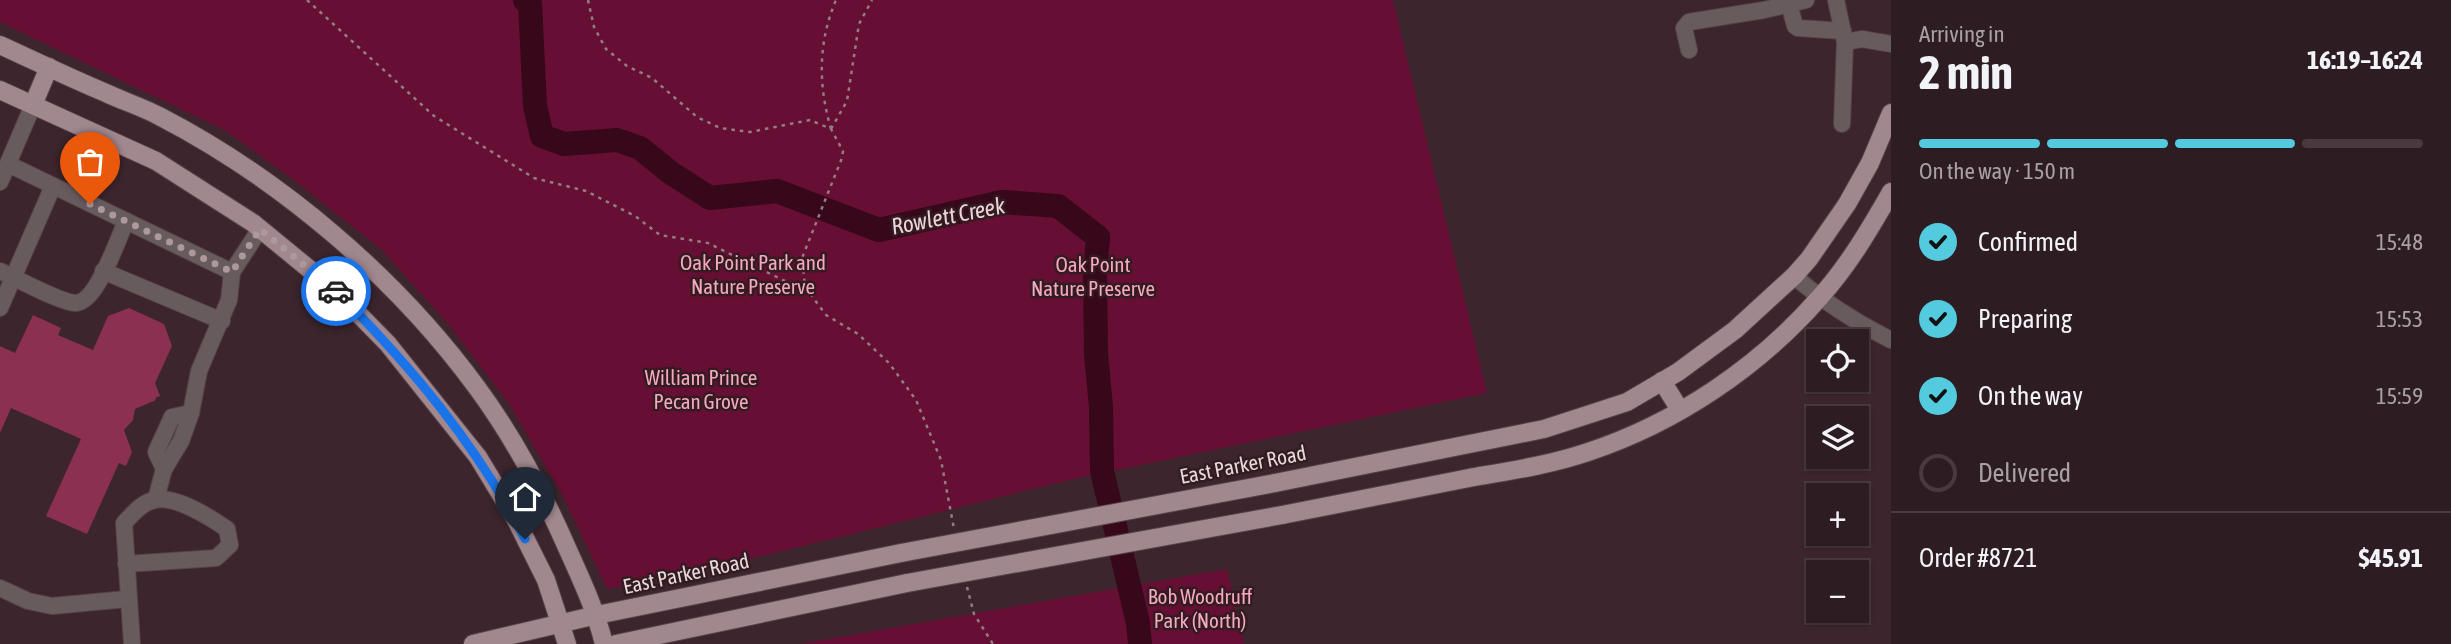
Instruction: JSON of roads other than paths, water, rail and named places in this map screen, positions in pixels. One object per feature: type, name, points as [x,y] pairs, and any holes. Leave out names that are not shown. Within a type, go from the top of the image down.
[{"type":"main road","points":[[0,45],[158,115],[269,183],[329,229],[412,310],[479,390],[552,512],[597,615],[604,644]]},
{"type":"main road","points":[[33,105],[49,67]]},
{"type":"main road","points":[[0,90],[156,161],[260,229],[336,291],[388,344],[478,457],[515,518],[546,580],[567,644]]},
{"type":"main road","name":"East Parker Road","points":[[473,644],[597,615],[901,553],[1521,435],[1576,421],[1627,402],[1678,372],[1735,330],[1794,276],[1847,204],[1870,163],[1891,113]]},
{"type":"main road","points":[[616,644],[907,583],[1282,515],[1530,467],[1587,453],[1654,425],[1700,399],[1759,357],[1819,298],[1848,261],[1891,192]]},
{"type":"main road","points":[[1662,382],[1680,410]]},
{"type":"main road","points":[[1521,435],[1530,467]]},
{"type":"street","points":[[1689,50],[1684,28],[1689,22],[1806,0]]},
{"type":"street","points":[[1836,0],[1844,36],[1842,124]]},
{"type":"street","points":[[1789,4],[1795,26],[1798,28],[1891,44]]},
{"type":"street","points":[[0,182],[33,105]]},
{"type":"street","points":[[8,164],[232,272]]},
{"type":"street","points":[[0,308],[7,274],[53,186]]},
{"type":"street","points":[[7,274],[74,303],[84,301],[96,287],[126,221]]},
{"type":"street","points":[[156,499],[164,469],[181,441],[191,413],[199,370],[222,321],[229,300],[232,272],[260,229]]},
{"type":"street","points":[[103,271],[222,321]]},
{"type":"street","points":[[1794,276],[1819,298],[1862,326],[1891,340]]},
{"type":"street","points":[[164,469],[156,452],[163,433],[172,416],[191,413]]},
{"type":"street","points":[[163,433],[181,441]]},
{"type":"street","points":[[126,564],[216,558],[230,545],[227,529],[209,516],[177,503],[156,499],[138,508],[124,523],[127,599],[132,644]]},
{"type":"street","points":[[0,588],[28,601],[52,606],[127,599]]},
{"type":"waterway","name":"Rowlett Creek","points":[[525,0],[530,3],[535,106],[542,136],[564,144],[617,140],[640,148],[671,173],[710,198],[777,191],[879,230],[1002,202],[1058,206],[1098,237],[1095,274],[1096,354],[1101,407],[1102,471],[1138,623],[1140,644]]},
{"type":"park label","name":"Oak Point Park and Nature Preserve","points":[[753,275]]},
{"type":"park label","name":"Oak Point Nature Preserve","points":[[1093,277]]},
{"type":"park label","name":"William Prince Pecan Grove","points":[[701,390]]},
{"type":"park label","name":"Bob Woodruff Park (North)","points":[[1200,609]]}]
